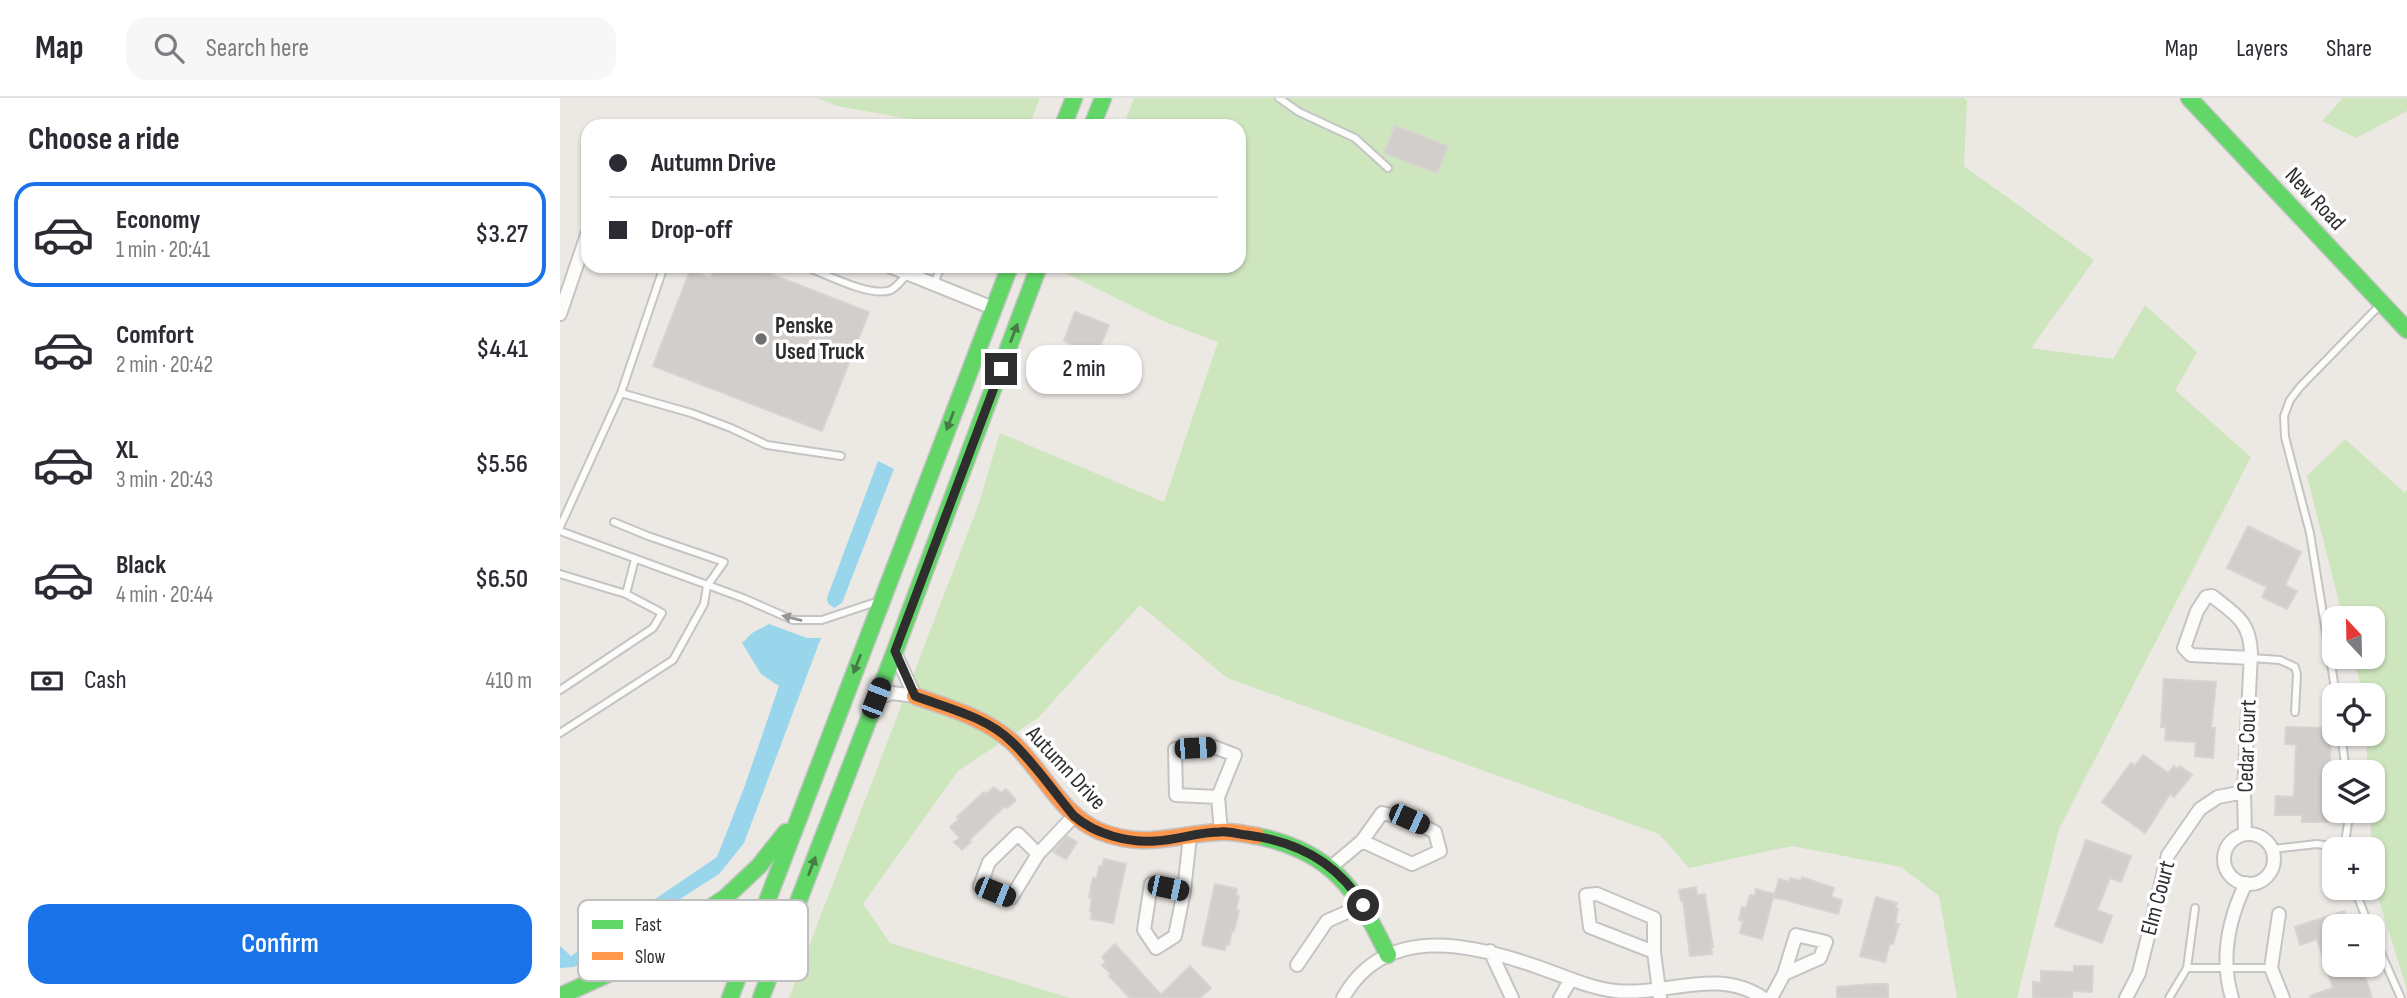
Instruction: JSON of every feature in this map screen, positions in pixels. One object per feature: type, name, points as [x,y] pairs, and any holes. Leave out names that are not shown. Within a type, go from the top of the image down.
[{"type":"main road","points":[[1066,119],[1074,98]]},
{"type":"main road","points":[[1094,119],[1102,98]]},
{"type":"main road","name":"New Road","points":[[2189,98],[2407,330]]},
{"type":"main road","points":[[767,900],[1007,273]]},
{"type":"main road","points":[[799,900],[1037,273]]},
{"type":"main road","name":"Autumn Drive","points":[[915,696],[977,719],[998,730],[1012,742],[1086,827],[1139,841],[1221,832],[1282,842],[1306,851],[1343,877],[1363,905],[1388,955]]},
{"type":"main road","points":[[722,900],[759,866],[800,814]]},
{"type":"main road","points":[[560,996],[593,981]]},
{"type":"main road","points":[[590,998],[606,981]]},
{"type":"main road","points":[[730,998],[736,981]]},
{"type":"main road","points":[[761,998],[768,981]]},
{"type":"street","points":[[560,314],[581,252]]},
{"type":"street","points":[[907,274],[993,309]]},
{"type":"street","name":"Cedar Court","points":[[2245,834],[2244,792],[2251,658],[2251,636],[2241,619],[2212,596],[2206,597],[2197,611],[2184,648],[2191,655],[2251,658]]},
{"type":"street","points":[[895,651],[901,670],[915,696]]},
{"type":"street","name":"Autumn Drive","points":[[876,698],[892,693],[915,696]]},
{"type":"street","points":[[1218,797],[1176,795],[1175,749],[1214,747],[1235,755],[1218,797],[1221,832]]},
{"type":"street","name":"Elm Court","points":[[2126,998],[2139,973],[2168,855],[2200,809],[2218,797],[2244,792]]},
{"type":"street","points":[[1331,867],[1362,841],[1382,813],[1409,819],[1435,832],[1440,851],[1412,864],[1362,841]]},
{"type":"street","points":[[1038,854],[1018,834],[989,862],[980,886],[1011,898],[1038,854],[1074,816]]},
{"type":"street","points":[[2258,835],[2273,849],[2274,860],[2269,874],[2261,881],[2246,883],[2230,875],[2224,858],[2230,843],[2238,836],[2258,835]]},
{"type":"street","points":[[1184,891],[1151,884],[1144,930],[1156,947],[1175,936],[1184,891],[1189,836]]},
{"type":"street","points":[[2232,998],[2226,967],[2226,948],[2231,918],[2246,883]]},
{"type":"street","points":[[1654,952],[1590,927],[1586,895],[1597,894],[1654,918],[1654,952],[1659,993]]},
{"type":"street","points":[[1297,965],[1327,921],[1363,905]]},
{"type":"street","points":[[2279,914],[2271,968],[2283,998]]},
{"type":"street","points":[[1343,998],[1368,967],[1388,955],[1428,944],[1490,951],[1594,988],[1659,993],[1698,984],[1727,984],[1763,998]]},
{"type":"street","points":[[1490,951],[1512,998]]},
{"type":"street","points":[[1771,998],[1784,974]]},
{"type":"street","points":[[1560,998],[1571,978]]},
{"type":"lane","points":[[1279,98],[1299,112],[1355,138],[1388,168]]},
{"type":"lane","points":[[662,273],[621,393],[560,529],[781,615],[806,621],[839,616],[881,601]]},
{"type":"lane","points":[[824,273],[880,292],[891,290],[900,284],[907,274]]},
{"type":"lane","points":[[934,285],[938,273]]},
{"type":"lane","points":[[2334,683],[2310,533],[2284,437],[2284,416],[2290,400],[2300,387],[2382,304]]},
{"type":"lane","points":[[621,393],[691,413],[767,445],[841,456]]},
{"type":"lane","points":[[560,733],[673,660],[705,604],[707,586],[724,562],[614,522]]},
{"type":"lane","points":[[626,594],[635,559]]},
{"type":"lane","points":[[560,574],[626,594],[662,613],[653,628],[560,690]]},
{"type":"lane","points":[[2251,658],[2280,660],[2295,667],[2295,712]]},
{"type":"lane","points":[[2273,849],[2322,845]]},
{"type":"lane","points":[[2169,998],[2187,968],[2194,908]]},
{"type":"lane","points":[[2385,962],[2401,998]]},
{"type":"lane","points":[[2187,968],[2271,968]]},
{"type":"green space","points":[[817,98],[1040,98],[1032,119],[909,119],[837,106]]},
{"type":"green space","points":[[1134,98],[1964,98],[1967,101],[1964,166],[2094,260],[2031,348],[2113,359],[2145,305],[2197,352],[2175,390],[2251,457],[2059,829],[2017,998],[1957,998],[1939,896],[1901,867],[1792,846],[1689,868],[1659,834],[1227,678],[1140,605],[1038,718],[958,771],[863,904],[890,943],[1070,998],[789,998],[796,981],[808,981],[808,949],[978,506],[1000,433],[1164,502],[1218,342],[1165,322],[1065,273],[1246,273],[1246,119],[1126,119]]},
{"type":"green space","points":[[2343,98],[2407,98],[2407,111],[2356,138],[2322,121]]},
{"type":"green space","points":[[2345,439],[2405,493],[2407,490],[2407,990],[2379,900],[2385,900],[2385,837],[2371,837],[2371,823],[2385,823],[2385,760],[2367,760],[2367,746],[2385,746],[2385,683],[2360,683],[2356,669],[2385,669],[2385,606],[2340,606],[2307,476]]},
{"type":"water","points":[[878,461],[894,469],[842,603],[834,608],[827,598]]},
{"type":"water","points":[[769,624],[807,638],[821,638],[744,843],[719,874],[678,900],[654,900],[717,857],[744,788],[779,686],[761,674],[742,643],[752,633]]},
{"type":"water","points":[[560,946],[571,956],[578,951],[578,964],[560,968]]},
{"type":"building","points":[[1395,126],[1448,146],[1437,173],[1384,153]]},
{"type":"building","name":"Penske Used Truck","points":[[689,273],[711,278],[713,273],[768,273],[869,312],[822,431],[653,366]]},
{"type":"building","points":[[1075,312],[1109,325],[1097,354],[1064,341]]},
{"type":"building","points":[[2248,526],[2301,552],[2285,585],[2297,591],[2287,609],[2262,597],[2267,587],[2227,568]]},
{"type":"building","points":[[2164,679],[2216,682],[2211,728],[2215,728],[2213,758],[2195,756],[2196,742],[2165,740],[2166,727],[2161,727]]},
{"type":"building","points":[[2286,727],[2322,728],[2322,746],[2330,746],[2330,760],[2322,760],[2322,822],[2302,822],[2302,815],[2275,815],[2276,796],[2294,797],[2296,745],[2285,744]]},
{"type":"building","points":[[2143,755],[2168,773],[2174,766],[2178,769],[2180,766],[2192,775],[2174,797],[2170,794],[2145,833],[2102,802],[2131,763],[2135,766]]},
{"type":"building","points":[[994,787],[1001,793],[1006,789],[1016,800],[1007,808],[1005,806],[962,850],[954,842],[960,838],[950,827],[984,792],[986,794]]},
{"type":"building","points":[[1067,836],[1077,842],[1066,859],[1053,852]]},
{"type":"building","points":[[2086,840],[2131,856],[2121,882],[2110,878],[2097,910],[2112,916],[2102,943],[2055,926]]},
{"type":"building","points":[[1104,859],[1126,864],[1113,923],[1091,919],[1092,898],[1089,897],[1093,878],[1097,878],[1099,866],[1102,867]]},
{"type":"building","points":[[1802,877],[1834,888],[1831,897],[1842,900],[1838,914],[1774,897],[1779,879],[1801,881]]},
{"type":"building","points":[[1215,884],[1237,889],[1236,896],[1239,896],[1236,910],[1239,911],[1234,931],[1232,930],[1229,945],[1226,944],[1225,950],[1202,945]]},
{"type":"building","points":[[1696,887],[1697,895],[1705,894],[1713,947],[1712,954],[1690,956],[1683,901],[1679,890]]},
{"type":"building","points":[[1756,889],[1774,894],[1762,939],[1740,933],[1742,907],[1746,908],[1750,895],[1755,896]]},
{"type":"building","points":[[1876,897],[1897,903],[1895,908],[1898,909],[1895,924],[1899,924],[1885,962],[1860,956]]},
{"type":"building","points":[[2322,918],[2322,954],[2317,939],[2300,945],[2295,927]]},
{"type":"building","points":[[1115,944],[1161,995],[1190,966],[1211,988],[1200,998],[1130,998],[1102,965],[1106,962],[1102,957]]},
{"type":"building","points":[[2074,966],[2093,966],[2092,992],[2072,991],[2072,998],[2033,998],[2033,982],[2041,983],[2041,971],[2074,972]]},
{"type":"building","points":[[2329,977],[2365,977],[2372,998],[2310,996],[2333,988]]},
{"type":"building","points":[[1888,984],[1888,998],[1837,998],[1837,987]]},
{"type":"traffic: fast","points":[[1066,119],[1074,98]]},
{"type":"traffic: fast","points":[[1095,119],[1103,98]]},
{"type":"traffic: fast","points":[[2189,98],[2407,330]]},
{"type":"traffic: fast","points":[[767,900],[1007,273]]},
{"type":"traffic: fast","points":[[799,900],[1036,273]]},
{"type":"traffic: fast","points":[[722,900],[759,866],[786,832]]},
{"type":"traffic: fast","points":[[1257,836],[1305,852],[1339,877],[1365,911],[1388,955]]},
{"type":"traffic: fast","points":[[560,996],[593,981]]},
{"type":"traffic: fast","points":[[730,998],[737,981]]},
{"type":"traffic: fast","points":[[761,998],[768,981]]},
{"type":"traffic: slow","points":[[915,696],[965,714],[1011,741],[1073,814],[1099,831],[1116,837],[1146,840],[1225,832],[1257,836]]},
{"type":"place","name":"Penske Used Truck","points":[[761,339]]},
{"type":"route","points":[[1001,369],[895,651],[897,662],[915,696],[977,719],[998,730],[1012,742],[1086,827],[1139,841],[1221,832],[1282,842],[1325,862],[1343,877],[1363,905]]}]
